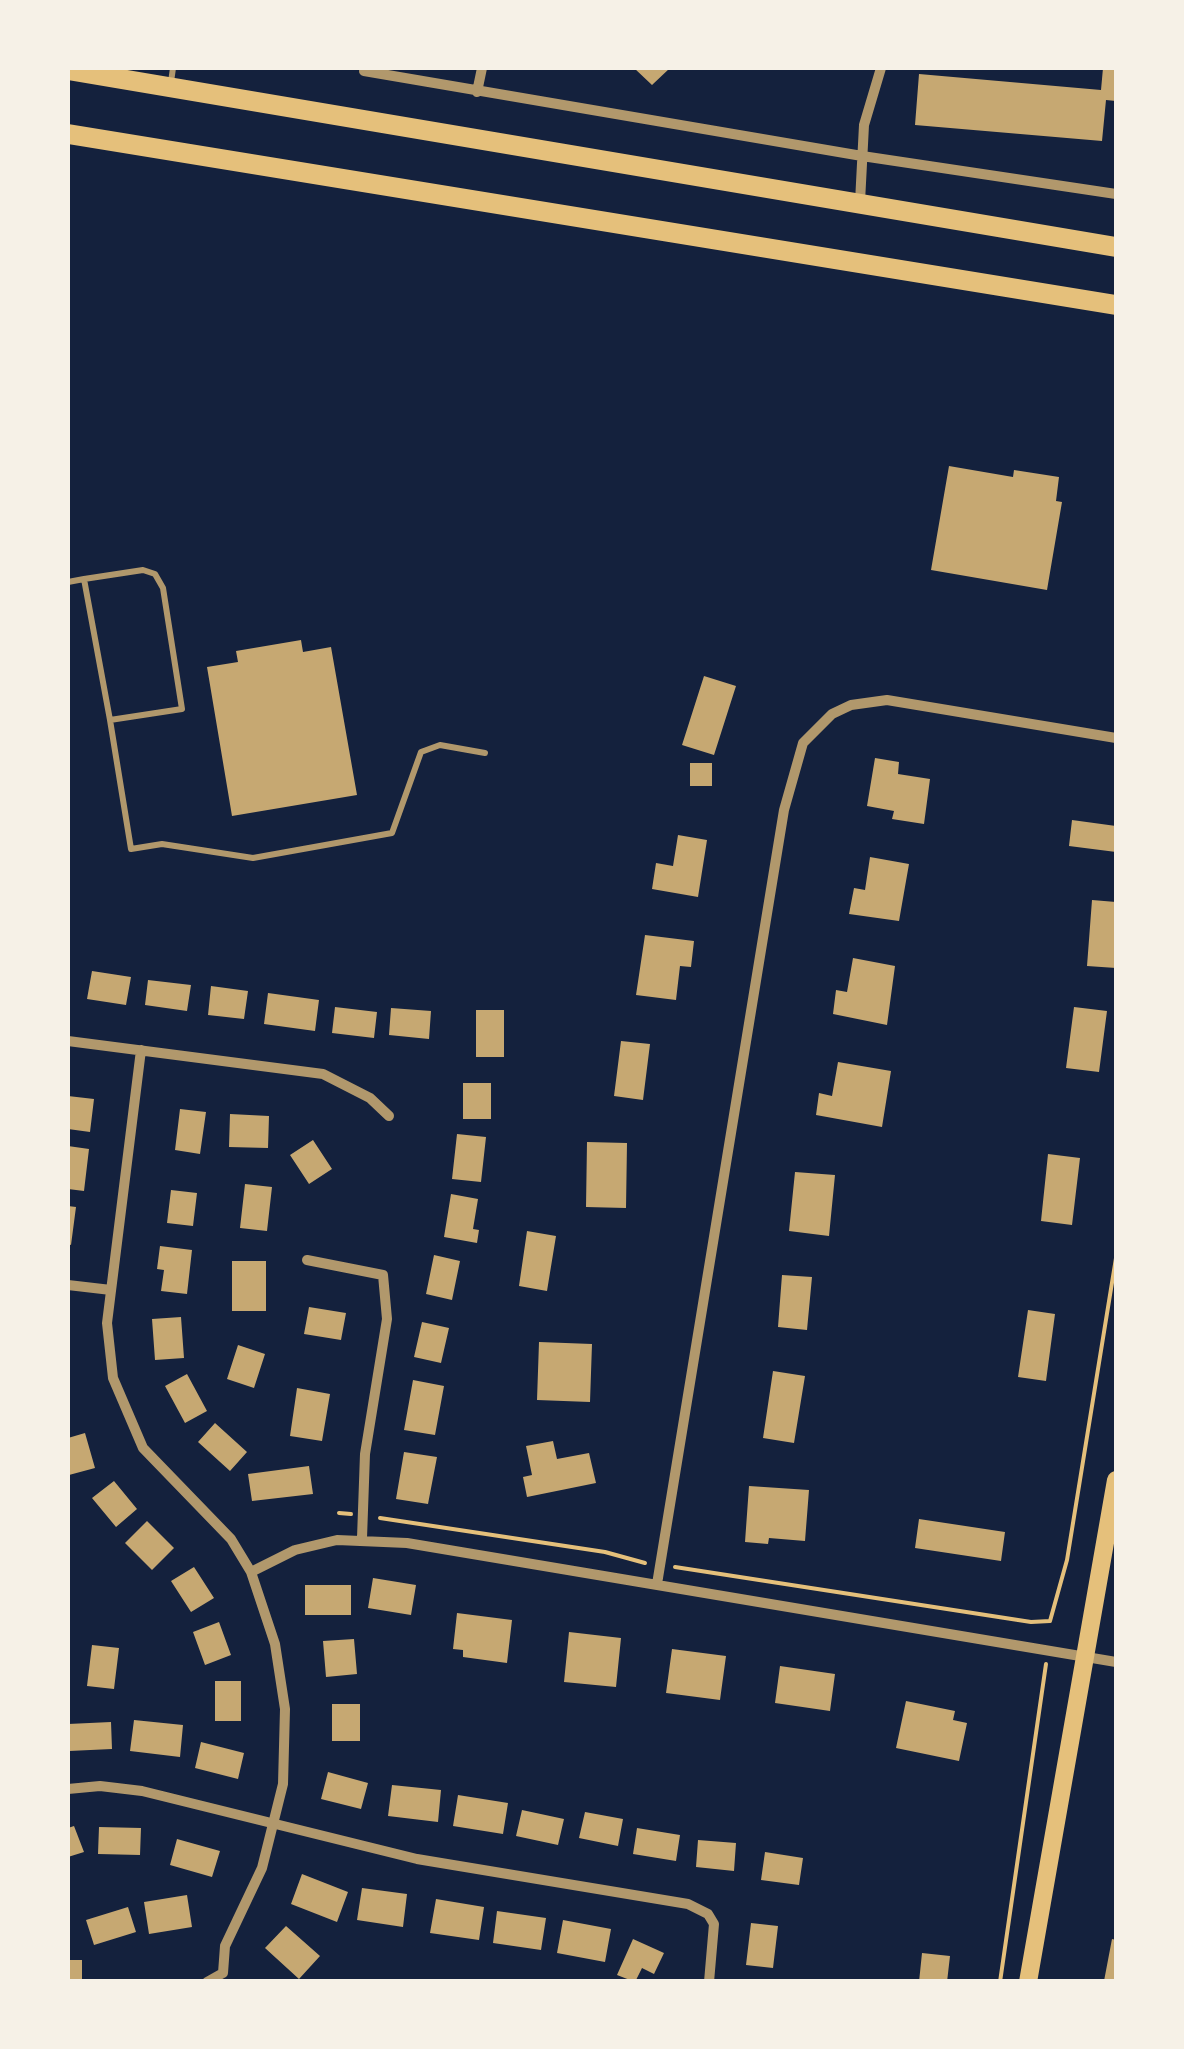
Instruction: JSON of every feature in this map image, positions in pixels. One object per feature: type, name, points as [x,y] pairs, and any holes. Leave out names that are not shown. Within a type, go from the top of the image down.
[{"type":"main road","points":[[68,70],[172,78],[1116,247]]},
{"type":"main road","points":[[68,134],[1116,305]]},
{"type":"main road","points":[[1028,1982],[1089,1657],[1116,1480]]},
{"type":"street","points":[[477,92],[482,68]]},
{"type":"street","points":[[860,202],[864,125],[881,68]]},
{"type":"street","points":[[364,69],[477,92],[862,156],[1116,194]]},
{"type":"street","points":[[657,1584],[784,810],[803,743],[832,714],[851,705],[887,700],[1116,738]]},
{"type":"street","points":[[68,1041],[323,1074],[370,1098],[389,1116]]},
{"type":"street","points":[[142,1050],[110,1290],[110,1361],[130,1426],[159,1468],[232,1540],[251,1572],[275,1644],[286,1709],[282,1784],[262,1868],[225,1946],[226,1977],[207,1982]]},
{"type":"street","points":[[307,1260],[383,1275],[386,1319],[363,1469],[362,1538]]},
{"type":"street","points":[[68,1285],[110,1290]]},
{"type":"street","points":[[251,1572],[295,1550],[362,1538],[1116,1662]]},
{"type":"street","points":[[68,1789],[122,1788],[416,1858],[688,1904],[708,1914],[714,1924],[709,1982]]},
{"type":"lane","points":[[68,582],[143,570],[156,574],[163,588],[182,709],[110,720]]},
{"type":"lane","points":[[84,579],[131,849],[162,844],[252,858],[392,832],[422,752],[440,745],[485,753]]},
{"type":"path","points":[[1054,1629],[1050,1621],[1066,1560],[1116,1258]]},
{"type":"path","points":[[386,1519],[605,1552],[628,1560]]},
{"type":"path","points":[[686,1568],[1016,1620],[1050,1621]]},
{"type":"path","points":[[1000,1982],[1046,1662]]},
{"type":"building","points":[[634,68],[670,68],[652,85]]},
{"type":"building","points":[[1103,68],[1116,68],[1116,101],[1106,100],[1102,141],[915,125],[919,74],[1101,90]]},
{"type":"building","points":[[949,466],[1013,477],[1014,470],[1059,477],[1056,501],[1062,502],[1047,590],[931,570]]},
{"type":"building","points":[[301,640],[303,652],[331,647],[357,795],[232,816],[207,667],[238,662],[236,651]]},
{"type":"building","points":[[704,676],[736,686],[714,755],[682,745]]},
{"type":"building","points":[[875,758],[899,762],[898,774],[930,779],[924,824],[892,819],[894,811],[867,806]]},
{"type":"building","points":[[690,763],[712,763],[712,786],[690,786]]},
{"type":"building","points":[[1072,820],[1116,826],[1116,852],[1069,846]]},
{"type":"building","points":[[678,835],[707,840],[698,897],[652,889],[656,863],[673,866]]},
{"type":"building","points":[[870,857],[909,864],[899,921],[849,914],[854,888],[865,890]]},
{"type":"building","points":[[1092,900],[1116,902],[1116,968],[1087,966]]},
{"type":"building","points":[[645,935],[694,941],[691,967],[680,966],[676,1000],[636,995]]},
{"type":"building","points":[[853,958],[895,966],[887,1025],[833,1014],[836,990],[847,992]]},
{"type":"building","points":[[92,971],[131,977],[126,1005],[87,999]]},
{"type":"building","points":[[148,980],[191,985],[187,1011],[145,1005]]},
{"type":"building","points":[[211,986],[248,991],[244,1019],[208,1015]]},
{"type":"building","points":[[268,993],[319,1000],[315,1031],[264,1024]]},
{"type":"building","points":[[335,1007],[377,1012],[374,1038],[332,1033]]},
{"type":"building","points":[[1074,1007],[1107,1011],[1099,1072],[1066,1068]]},
{"type":"building","points":[[391,1008],[431,1011],[429,1039],[389,1035]]},
{"type":"building","points":[[476,1010],[504,1010],[504,1057],[476,1057]]},
{"type":"building","points":[[621,1041],[650,1044],[643,1100],[614,1096]]},
{"type":"building","points":[[838,1062],[891,1071],[882,1127],[816,1115],[819,1093],[832,1096]]},
{"type":"building","points":[[463,1083],[491,1083],[491,1119],[463,1119]]},
{"type":"building","points":[[68,1096],[94,1099],[90,1132],[68,1129]]},
{"type":"building","points":[[180,1109],[206,1112],[200,1154],[175,1150]]},
{"type":"building","points":[[230,1114],[269,1116],[268,1148],[229,1147]]},
{"type":"building","points":[[457,1134],[486,1137],[481,1182],[452,1179]]},
{"type":"building","points":[[313,1140],[332,1169],[309,1184],[290,1155]]},
{"type":"building","points":[[587,1142],[627,1143],[626,1208],[586,1207]]},
{"type":"building","points":[[68,1146],[89,1149],[84,1191],[68,1189]]},
{"type":"building","points":[[1048,1154],[1080,1158],[1072,1225],[1041,1221]]},
{"type":"building","points":[[795,1172],[835,1175],[829,1236],[789,1231]]},
{"type":"building","points":[[245,1184],[272,1187],[267,1231],[240,1228]]},
{"type":"building","points":[[171,1190],[197,1193],[193,1226],[167,1223]]},
{"type":"building","points":[[451,1194],[478,1199],[473,1229],[479,1230],[477,1243],[444,1237]]},
{"type":"building","points":[[68,1206],[76,1207],[71,1245],[68,1244]]},
{"type":"building","points":[[527,1231],[556,1236],[547,1291],[519,1286]]},
{"type":"building","points":[[160,1246],[192,1250],[187,1294],[161,1291],[164,1270],[157,1269]]},
{"type":"building","points":[[434,1255],[460,1261],[452,1300],[426,1294]]},
{"type":"building","points":[[232,1261],[266,1261],[266,1311],[232,1311]]},
{"type":"building","points":[[782,1275],[812,1277],[807,1330],[778,1327]]},
{"type":"building","points":[[309,1307],[346,1313],[341,1340],[304,1334]]},
{"type":"building","points":[[1028,1310],[1055,1314],[1046,1381],[1018,1377]]},
{"type":"building","points":[[181,1317],[184,1358],[155,1360],[152,1319]]},
{"type":"building","points":[[422,1322],[449,1328],[441,1363],[414,1357]]},
{"type":"building","points":[[539,1342],[592,1344],[590,1402],[537,1400]]},
{"type":"building","points":[[238,1345],[265,1354],[254,1388],[227,1379]]},
{"type":"building","points":[[773,1371],[805,1376],[794,1443],[763,1438]]},
{"type":"building","points":[[187,1374],[207,1411],[185,1423],[165,1386]]},
{"type":"building","points":[[413,1380],[444,1386],[435,1435],[404,1430]]},
{"type":"building","points":[[297,1388],[330,1394],[322,1441],[290,1436]]},
{"type":"building","points":[[215,1423],[247,1452],[230,1471],[198,1442]]},
{"type":"building","points":[[85,1433],[95,1468],[69,1475],[68,1438]]},
{"type":"building","points":[[553,1441],[557,1459],[589,1453],[596,1483],[527,1497],[523,1477],[532,1475],[526,1446]]},
{"type":"building","points":[[404,1452],[437,1457],[428,1504],[396,1499]]},
{"type":"building","points":[[309,1466],[313,1494],[252,1501],[248,1474]]},
{"type":"building","points":[[114,1481],[137,1509],[116,1527],[92,1498]]},
{"type":"building","points":[[749,1486],[809,1490],[805,1541],[769,1538],[768,1544],[745,1542]]},
{"type":"building","points":[[919,1519],[1005,1532],[1001,1561],[915,1548]]},
{"type":"building","points":[[147,1521],[174,1548],[152,1570],[125,1543]]},
{"type":"building","points":[[194,1567],[214,1598],[191,1612],[171,1581]]},
{"type":"building","points":[[373,1578],[416,1585],[411,1615],[368,1608]]},
{"type":"building","points":[[305,1585],[351,1585],[351,1615],[305,1615]]},
{"type":"building","points":[[457,1613],[512,1620],[507,1663],[463,1657],[463,1650],[453,1649]]},
{"type":"building","points":[[219,1622],[231,1655],[205,1665],[193,1632]]},
{"type":"building","points":[[569,1632],[621,1638],[616,1687],[564,1682]]},
{"type":"building","points":[[354,1639],[357,1674],[326,1677],[323,1641]]},
{"type":"building","points":[[92,1645],[119,1648],[114,1689],[87,1686]]},
{"type":"building","points":[[672,1649],[726,1656],[720,1700],[666,1693]]},
{"type":"building","points":[[780,1666],[835,1674],[830,1711],[775,1703]]},
{"type":"building","points":[[215,1681],[241,1681],[241,1721],[215,1721]]},
{"type":"building","points":[[906,1701],[955,1711],[953,1720],[967,1723],[959,1761],[896,1748]]},
{"type":"building","points":[[332,1704],[360,1704],[360,1741],[332,1741]]},
{"type":"building","points":[[134,1720],[183,1725],[180,1757],[130,1751]]},
{"type":"building","points":[[111,1722],[112,1749],[69,1751],[68,1724]]},
{"type":"building","points":[[201,1742],[244,1753],[238,1779],[195,1768]]},
{"type":"building","points":[[328,1772],[368,1783],[361,1809],[321,1799]]},
{"type":"building","points":[[392,1785],[441,1790],[438,1822],[388,1816]]},
{"type":"building","points":[[458,1795],[508,1803],[503,1834],[453,1826]]},
{"type":"building","points":[[522,1810],[564,1819],[558,1845],[516,1836]]},
{"type":"building","points":[[585,1812],[623,1819],[618,1846],[579,1838]]},
{"type":"building","points":[[74,1826],[84,1852],[68,1857],[68,1828]]},
{"type":"building","points":[[99,1827],[141,1828],[140,1855],[98,1854]]},
{"type":"building","points":[[637,1828],[680,1835],[676,1861],[633,1854]]},
{"type":"building","points":[[177,1839],[220,1851],[212,1877],[170,1865]]},
{"type":"building","points":[[698,1840],[736,1843],[734,1871],[696,1867]]},
{"type":"building","points":[[765,1852],[803,1858],[799,1885],[761,1880]]},
{"type":"building","points":[[302,1874],[348,1892],[337,1922],[291,1904]]},
{"type":"building","points":[[362,1888],[407,1894],[403,1927],[357,1920]]},
{"type":"building","points":[[187,1895],[192,1927],[149,1934],[144,1902]]},
{"type":"building","points":[[436,1899],[484,1907],[479,1940],[430,1933]]},
{"type":"building","points":[[128,1907],[136,1932],[94,1945],[86,1920]]},
{"type":"building","points":[[497,1911],[546,1918],[541,1950],[493,1943]]},
{"type":"building","points":[[563,1920],[611,1929],[605,1962],[557,1953]]},
{"type":"building","points":[[751,1923],[778,1926],[773,1968],[746,1965]]},
{"type":"building","points":[[286,1926],[320,1956],[299,1979],[265,1948]]},
{"type":"building","points":[[633,1939],[664,1953],[654,1974],[642,1968],[635,1982],[617,1975]]},
{"type":"building","points":[[1112,1939],[1116,1940],[1116,1982],[1104,1981]]},
{"type":"building","points":[[922,1953],[950,1956],[947,1982],[919,1982]]},
{"type":"building","points":[[68,1960],[82,1960],[82,1982],[68,1982]]}]
